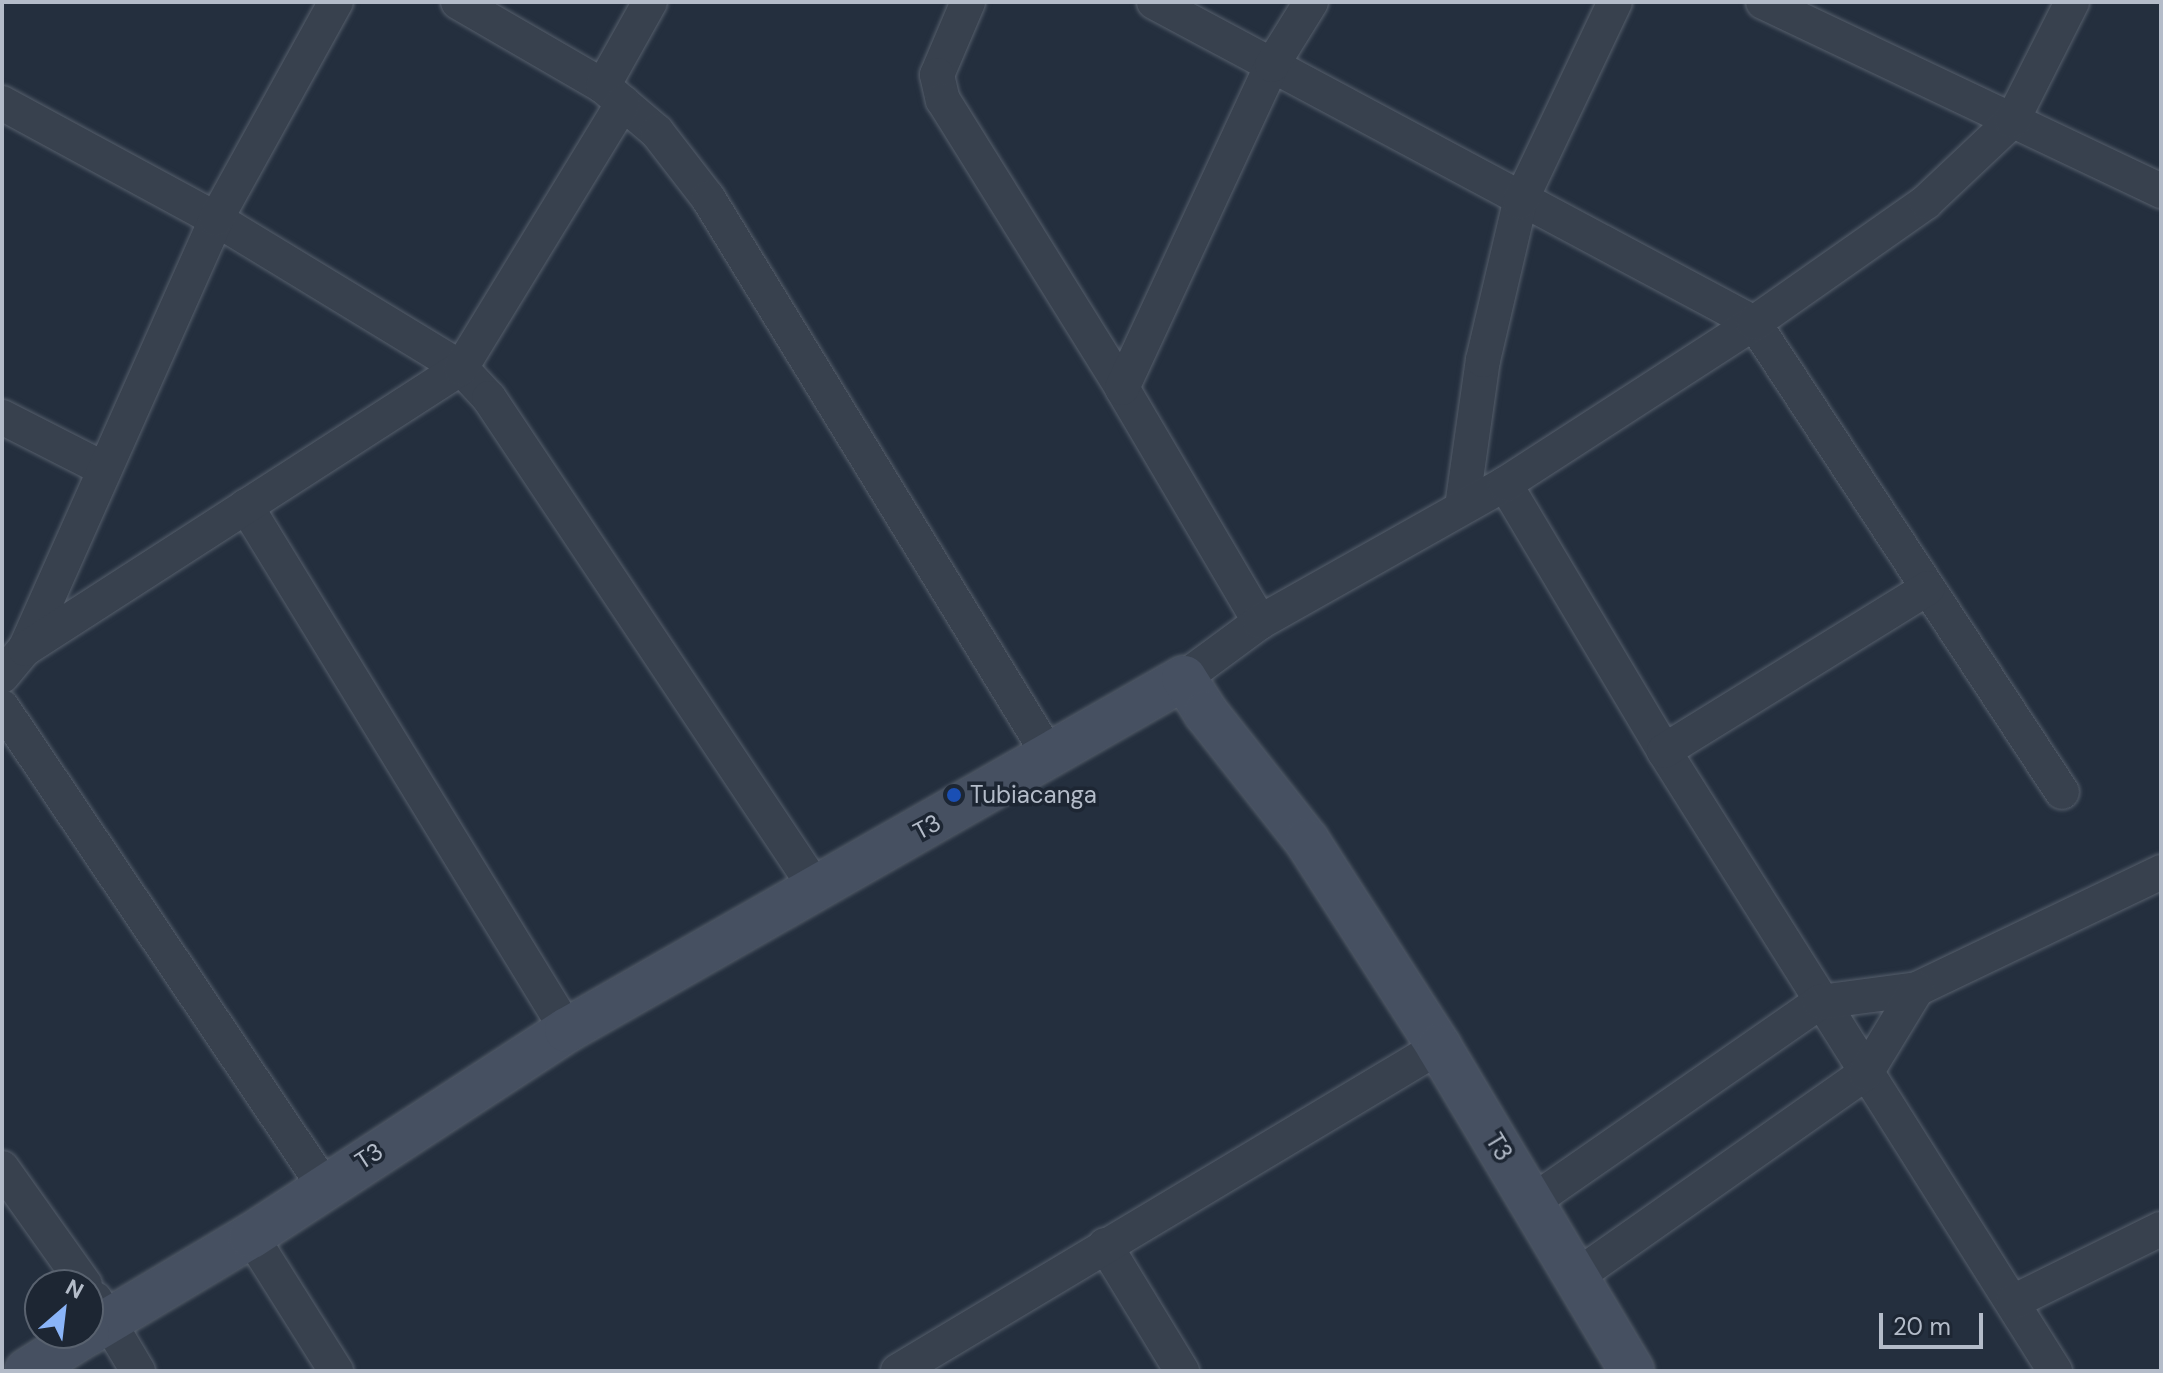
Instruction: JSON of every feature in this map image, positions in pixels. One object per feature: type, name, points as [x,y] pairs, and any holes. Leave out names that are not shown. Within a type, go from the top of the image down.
[{"type":"street","points":[[25,649],[102,468],[216,219],[336,2]]},
{"type":"street","points":[[458,2],[613,94],[657,132],[708,198],[1050,757]]},
{"type":"street","points":[[2,676],[25,649],[461,368],[613,94],[650,2]]},
{"type":"street","points":[[968,2],[937,75],[943,100],[1122,388],[1260,622]]},
{"type":"street","points":[[1154,2],[1520,202],[1754,323],[2062,792]]},
{"type":"street","points":[[1122,388],[1272,65],[1311,2]]},
{"type":"street","points":[[1462,507],[1483,360],[1520,202],[1615,2]]},
{"type":"street","points":[[1763,2],[2161,191]]},
{"type":"street","points":[[1184,678],[1260,622],[1505,484],[1754,323],[1926,202],[2012,121],[2072,2]]},
{"type":"street","points":[[2,103],[216,219],[461,368],[489,398],[815,887]]},
{"type":"street","points":[[2,417],[102,468]]},
{"type":"street","points":[[1505,484],[1664,751],[2055,1371]]},
{"type":"street","points":[[246,506],[567,1030]]},
{"type":"street","points":[[1664,751],[1928,588]]},
{"type":"street","name":"T3","points":[[104,1306],[251,1236],[567,1030],[1184,678],[1206,713],[1307,841],[1439,1047],[1632,1371]]},
{"type":"street","points":[[2,707],[324,1186]]},
{"type":"street","points":[[1532,1202],[1820,1002],[1917,989],[2161,872]]},
{"type":"street","points":[[1577,1276],[1866,1073],[1917,989]]},
{"type":"street","points":[[898,1371],[1439,1047]]},
{"type":"street","points":[[2,1168],[65,1269]]},
{"type":"street","points":[[2013,1302],[2161,1229]]},
{"type":"street","points":[[251,1236],[336,1371]]},
{"type":"street","points":[[1105,1245],[1182,1371]]},
{"type":"street","points":[[104,1327],[138,1371]]},
{"type":"street","name":"T3","points":[[27,1371],[51,1349]]},
{"type":"place","name":"Tubiacanga","points":[[954,795]]}]
